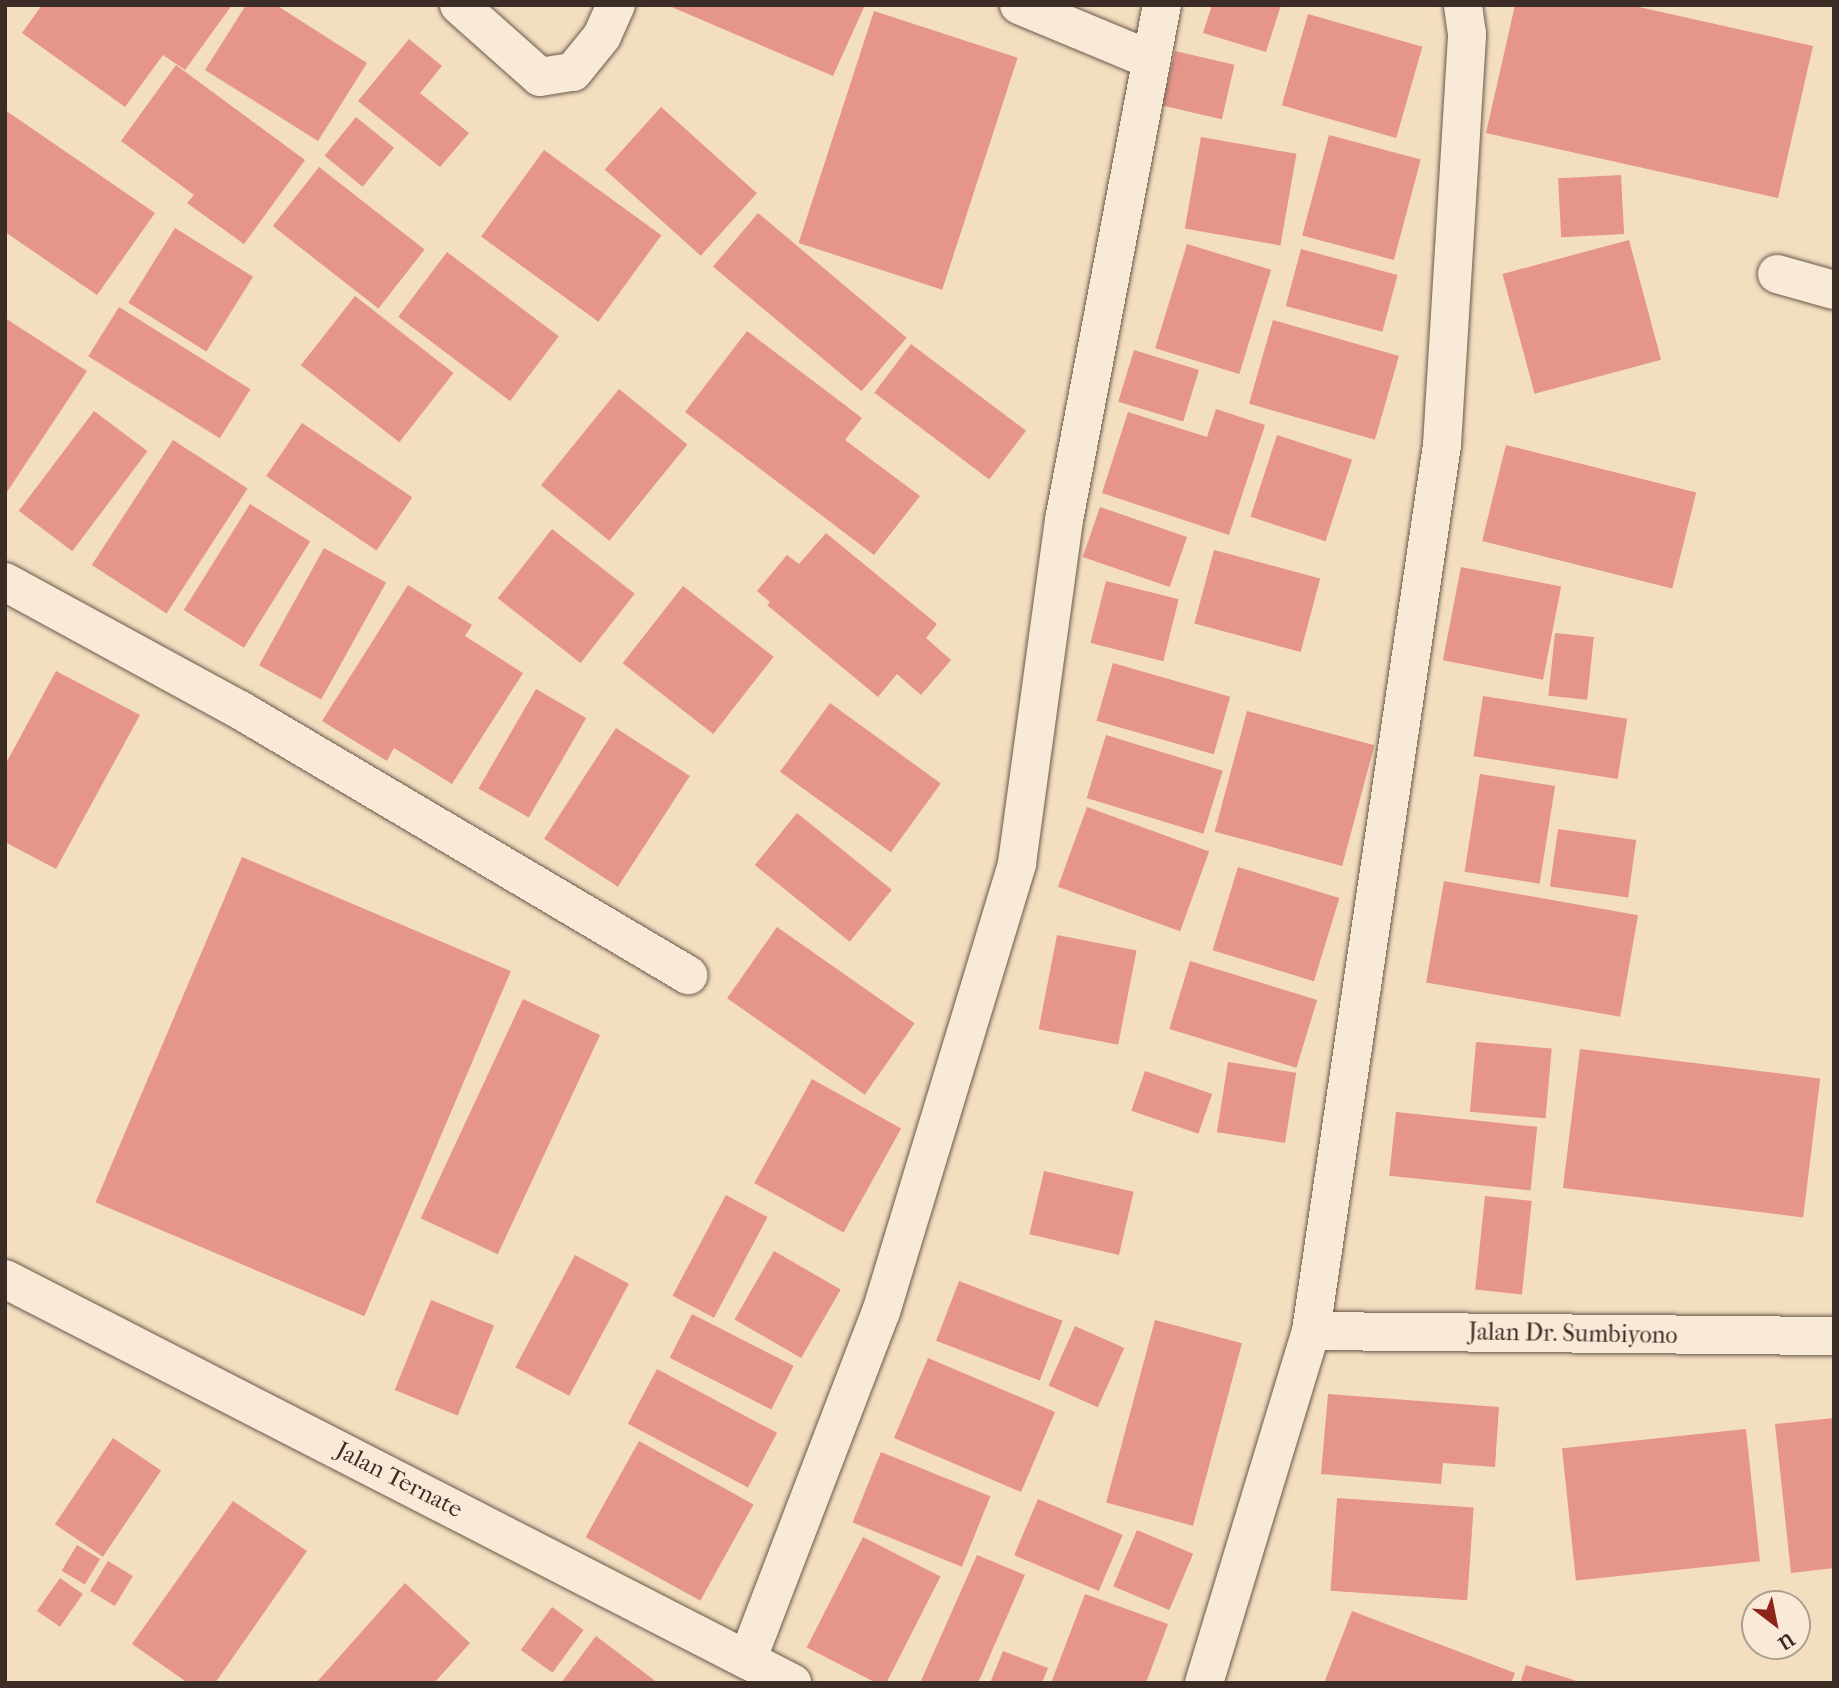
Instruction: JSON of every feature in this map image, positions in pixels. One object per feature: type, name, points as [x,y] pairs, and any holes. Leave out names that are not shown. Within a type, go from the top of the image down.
[{"type":"street","points":[[459,5],[540,77],[573,72],[602,36],[616,5]]},
{"type":"street","points":[[1019,5],[1149,59]]},
{"type":"street","points":[[748,1658],[881,1312],[1017,863],[1064,520],[1149,59],[1162,5]]},
{"type":"street","points":[[1205,1683],[1311,1331],[1442,445],[1467,34],[1463,5]]},
{"type":"street","points":[[1777,274],[1834,290]]},
{"type":"street","points":[[5,582],[240,710],[688,975]]},
{"type":"street","name":"Jalan Ternate","points":[[5,1279],[748,1658],[792,1683]]},
{"type":"street","name":"Jalan Dr. Sumbiyono","points":[[1311,1331],[1834,1336]]},
{"type":"building","points":[[42,5],[232,5],[185,70],[163,55],[125,107],[22,33]]},
{"type":"building","points":[[246,5],[276,5],[367,63],[318,141],[205,70]]},
{"type":"building","points":[[667,5],[865,5],[833,76]]},
{"type":"building","points":[[1212,5],[1281,5],[1266,52],[1203,33]]},
{"type":"building","points":[[1515,5],[1630,5],[1813,46],[1778,198],[1486,133]]},
{"type":"building","points":[[874,11],[1018,58],[942,290],[799,243]]},
{"type":"building","points":[[1308,14],[1422,47],[1396,138],[1282,105]]},
{"type":"building","points":[[409,39],[442,66],[420,93],[469,133],[440,167],[358,101]]},
{"type":"building","points":[[1175,51],[1234,65],[1222,119],[1162,106]]},
{"type":"building","points":[[176,65],[305,160],[244,244],[187,203],[194,195],[121,141]]},
{"type":"building","points":[[661,107],[757,193],[701,256],[605,169]]},
{"type":"building","points":[[5,110],[155,213],[97,295],[5,232]]},
{"type":"building","points":[[356,117],[394,148],[363,187],[325,156]]},
{"type":"building","points":[[1329,135],[1421,160],[1394,260],[1302,235]]},
{"type":"building","points":[[1201,137],[1297,154],[1280,245],[1185,229]]},
{"type":"building","points":[[544,150],[661,235],[598,322],[481,237]]},
{"type":"building","points":[[319,167],[425,249],[378,309],[273,226]]},
{"type":"building","points":[[1621,175],[1624,234],[1561,237],[1558,178]]},
{"type":"building","points":[[758,213],[907,338],[862,391],[713,267]]},
{"type":"building","points":[[175,228],[253,277],[206,351],[128,303]]},
{"type":"building","points":[[1629,240],[1661,360],[1535,394],[1502,274]]},
{"type":"building","points":[[1187,244],[1271,270],[1239,374],[1155,348]]},
{"type":"building","points":[[1301,249],[1398,275],[1382,332],[1286,306]]},
{"type":"building","points":[[447,252],[559,336],[510,401],[398,317]]},
{"type":"building","points":[[355,296],[454,373],[399,442],[301,365]]},
{"type":"building","points":[[119,307],[250,389],[220,438],[88,356]]},
{"type":"building","points":[[5,318],[87,371],[5,495]]},
{"type":"building","points":[[1273,320],[1399,356],[1375,440],[1249,404]]},
{"type":"building","points":[[747,331],[862,418],[845,440],[920,496],[874,555],[685,412]]},
{"type":"building","points":[[911,344],[1026,431],[989,479],[874,393]]},
{"type":"building","points":[[1134,350],[1199,370],[1183,422],[1118,402]]},
{"type":"building","points":[[619,389],[687,444],[609,541],[541,485]]},
{"type":"building","points":[[1216,409],[1265,425],[1229,535],[1102,493],[1128,412],[1207,437]]},
{"type":"building","points":[[94,411],[148,451],[72,551],[19,511]]},
{"type":"building","points":[[302,423],[412,497],[376,550],[266,476]]},
{"type":"building","points":[[1277,435],[1352,459],[1326,541],[1250,517]]},
{"type":"building","points":[[173,440],[248,488],[166,613],[92,565]]},
{"type":"building","points":[[1506,445],[1696,492],[1672,588],[1482,541]]},
{"type":"building","points":[[250,504],[310,542],[244,648],[184,610]]},
{"type":"building","points":[[1100,507],[1187,537],[1170,587],[1083,557]]},
{"type":"building","points":[[552,529],[635,594],[581,663],[498,598]]},
{"type":"building","points":[[826,533],[937,624],[926,638],[951,660],[921,695],[897,674],[878,697],[767,605],[770,602],[757,591],[787,555],[799,564]]},
{"type":"building","points":[[324,548],[386,582],[321,700],[259,665]]},
{"type":"building","points":[[1214,550],[1320,578],[1301,652],[1194,623]]},
{"type":"building","points":[[1461,567],[1561,586],[1543,680],[1443,660]]},
{"type":"building","points":[[1106,581],[1179,599],[1163,661],[1091,643]]},
{"type":"building","points":[[408,585],[472,625],[465,636],[523,673],[452,784],[394,748],[387,761],[322,721]]},
{"type":"building","points":[[683,586],[774,657],[713,734],[623,663]]},
{"type":"building","points":[[1555,633],[1594,637],[1587,700],[1548,696]]},
{"type":"building","points":[[1113,663],[1230,697],[1214,754],[1096,721]]},
{"type":"building","points":[[56,671],[140,715],[56,869],[5,842],[5,765]]},
{"type":"building","points":[[536,689],[586,718],[529,818],[478,789]]},
{"type":"building","points":[[1483,696],[1627,719],[1618,779],[1473,756]]},
{"type":"building","points":[[830,703],[941,784],[891,852],[780,772]]},
{"type":"building","points":[[1247,711],[1375,745],[1342,866],[1215,832]]},
{"type":"building","points":[[616,728],[690,776],[618,887],[544,839]]},
{"type":"building","points":[[1106,735],[1223,771],[1203,834],[1087,798]]},
{"type":"building","points":[[1480,774],[1555,786],[1540,884],[1465,872]]},
{"type":"building","points":[[1087,807],[1209,851],[1180,931],[1058,887]]},
{"type":"building","points":[[797,813],[892,890],[850,942],[755,865]]},
{"type":"building","points":[[1558,829],[1636,840],[1628,897],[1550,886]]},
{"type":"building","points":[[242,857],[511,971],[364,1316],[95,1202]]},
{"type":"building","points":[[1238,867],[1339,898],[1314,981],[1213,950]]},
{"type":"building","points":[[1444,881],[1638,915],[1620,1017],[1426,982]]},
{"type":"building","points":[[777,927],[915,1023],[865,1095],[727,998]]},
{"type":"building","points":[[1057,935],[1137,950],[1118,1045],[1039,1029]]},
{"type":"building","points":[[1190,961],[1317,1000],[1296,1068],[1169,1029]]},
{"type":"building","points":[[523,999],[600,1035],[498,1254],[421,1218]]},
{"type":"building","points":[[1476,1042],[1552,1049],[1546,1118],[1470,1112]]},
{"type":"building","points":[[1580,1049],[1820,1078],[1803,1217],[1563,1188]]},
{"type":"building","points":[[1228,1062],[1296,1073],[1285,1143],[1217,1132]]},
{"type":"building","points":[[1145,1071],[1212,1094],[1198,1134],[1131,1111]]},
{"type":"building","points":[[812,1079],[901,1128],[844,1233],[754,1183]]},
{"type":"building","points":[[1396,1112],[1537,1127],[1531,1190],[1389,1176]]},
{"type":"building","points":[[1044,1171],[1134,1192],[1119,1255],[1029,1234]]},
{"type":"building","points":[[726,1195],[767,1217],[714,1318],[672,1296]]},
{"type":"building","points":[[1485,1196],[1532,1201],[1522,1294],[1475,1289]]},
{"type":"building","points":[[774,1251],[841,1290],[801,1358],[734,1319]]},
{"type":"building","points":[[575,1255],[629,1284],[569,1396],[515,1367]]},
{"type":"building","points":[[959,1281],[1063,1321],[1040,1381],[936,1341]]},
{"type":"building","points":[[431,1300],[494,1325],[458,1415],[395,1390]]},
{"type":"building","points":[[692,1314],[794,1366],[771,1409],[670,1358]]},
{"type":"building","points":[[1155,1320],[1242,1343],[1193,1526],[1106,1503]]},
{"type":"building","points":[[1075,1326],[1124,1348],[1098,1407],[1049,1385]]},
{"type":"building","points":[[928,1358],[1055,1412],[1021,1492],[894,1438]]},
{"type":"building","points":[[657,1369],[777,1433],[748,1488],[628,1424]]},
{"type":"building","points":[[1328,1394],[1499,1407],[1495,1467],[1443,1463],[1441,1484],[1321,1474]]},
{"type":"building","points":[[1834,1418],[1834,1568],[1791,1573],[1775,1424]]},
{"type":"building","points":[[1746,1429],[1760,1561],[1576,1581],[1562,1448]]},
{"type":"building","points":[[113,1438],[161,1470],[103,1557],[55,1524]]},
{"type":"building","points":[[639,1441],[754,1505],[700,1601],[586,1537]]},
{"type":"building","points":[[881,1452],[990,1496],[962,1567],[853,1522]]},
{"type":"building","points":[[1337,1498],[1474,1508],[1467,1600],[1331,1591]]},
{"type":"building","points":[[1038,1499],[1123,1535],[1099,1591],[1014,1555]]},
{"type":"building","points":[[233,1501],[307,1551],[215,1683],[188,1683],[132,1644]]},
{"type":"building","points":[[1137,1530],[1193,1554],[1169,1610],[1113,1586]]},
{"type":"building","points":[[863,1537],[941,1576],[886,1683],[876,1683],[807,1647]]},
{"type":"building","points":[[77,1545],[100,1559],[85,1585],[62,1571]]},
{"type":"building","points":[[977,1555],[1025,1575],[978,1683],[920,1683]]},
{"type":"building","points":[[108,1561],[133,1576],[115,1606],[90,1591]]},
{"type":"building","points":[[60,1578],[83,1594],[60,1627],[37,1611]]},
{"type":"building","points":[[405,1583],[470,1643],[434,1683],[316,1683]]},
{"type":"building","points":[[1085,1594],[1168,1624],[1146,1683],[1051,1683]]},
{"type":"building","points":[[552,1607],[584,1630],[552,1673],[521,1650]]},
{"type":"building","points":[[1352,1611],[1515,1673],[1511,1683],[1324,1683]]},
{"type":"building","points":[[596,1636],[658,1683],[561,1683]]},
{"type":"building","points":[[1003,1651],[1048,1668],[1042,1683],[990,1683]]},
{"type":"building","points":[[1526,1665],[1580,1682],[1580,1683],[1520,1683]]}]
